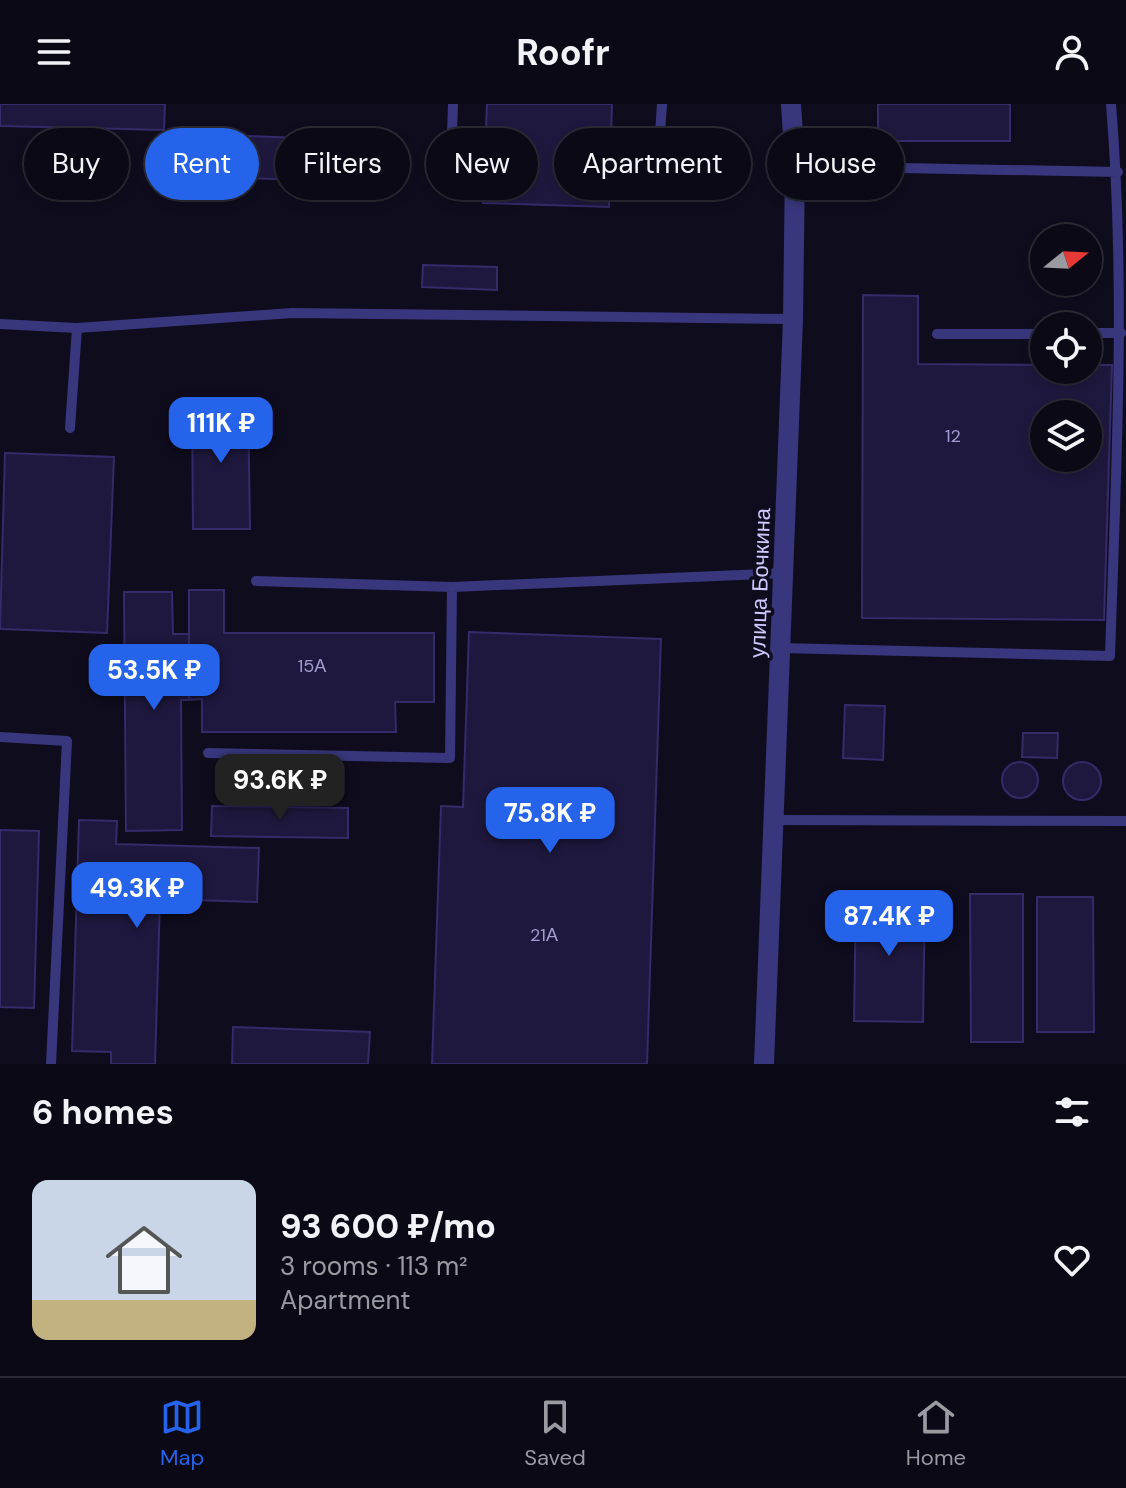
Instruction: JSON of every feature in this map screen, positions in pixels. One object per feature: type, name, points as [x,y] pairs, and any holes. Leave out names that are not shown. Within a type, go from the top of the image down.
[{"type":"street","name":"улица Бочкина","points":[[791,104],[793,128]]},
{"type":"street","name":"улица Бочкина","points":[[764,1064],[785,573],[795,200]]},
{"type":"lane","points":[[452,128],[453,104]]},
{"type":"lane","points":[[660,128],[662,104]]},
{"type":"lane","points":[[781,648],[1110,656],[1121,333],[1118,172],[1111,104]]},
{"type":"lane","points":[[904,168],[1118,172]]},
{"type":"lane","points":[[0,324],[77,328],[292,313],[793,319]]},
{"type":"lane","points":[[70,428],[77,328]]},
{"type":"lane","points":[[1102,333],[1121,333]]},
{"type":"lane","points":[[937,334],[1030,334]]},
{"type":"lane","points":[[256,581],[452,587],[785,573]]},
{"type":"lane","points":[[208,753],[450,758],[452,587]]},
{"type":"lane","points":[[0,737],[67,741],[51,1064]]},
{"type":"lane","points":[[774,820],[1126,821]]},
{"type":"building","points":[[0,104],[165,104],[164,128],[0,126]]},
{"type":"building","points":[[487,104],[612,104],[611,128],[554,128],[554,200],[609,200],[609,207],[483,203],[483,200],[538,200],[538,128],[486,128]]},
{"type":"building","points":[[878,104],[1010,104],[1010,141],[904,141],[904,128],[878,128]]},
{"type":"building","points":[[259,136],[275,137],[275,179],[259,178]]},
{"type":"building","points":[[423,265],[497,267],[497,290],[422,287]]},
{"type":"building","points":[[863,295],[918,296],[918,364],[1030,365],[1030,384],[1102,384],[1102,365],[1112,365],[1104,620],[862,618]]},
{"type":"building","points":[[192,401],[248,401],[250,529],[193,529]]},
{"type":"building","points":[[5,453],[114,457],[107,633],[0,629]]},
{"type":"building","points":[[189,590],[224,590],[224,633],[434,633],[434,702],[395,702],[396,732],[202,732],[202,699],[189,700]]},
{"type":"building","points":[[124,592],[172,592],[173,634],[189,634],[189,700],[181,700],[182,830],[126,831]]},
{"type":"building","points":[[469,632],[661,639],[647,1064],[432,1064],[441,806],[463,807]]},
{"type":"building","points":[[845,705],[885,706],[883,760],[843,758]]},
{"type":"building","points":[[1023,733],[1058,733],[1057,758],[1022,757]]},
{"type":"building","points":[[1020,762],[1033,767],[1038,780],[1033,793],[1020,798],[1007,793],[1002,780],[1007,767]]},
{"type":"building","points":[[1082,762],[1095,768],[1101,781],[1095,794],[1082,800],[1069,794],[1063,781],[1069,768]]},
{"type":"building","points":[[212,806],[348,808],[348,838],[211,836]]},
{"type":"building","points":[[79,820],[117,821],[116,844],[259,848],[257,902],[160,899],[155,1064],[111,1064],[111,1052],[72,1051]]},
{"type":"building","points":[[0,830],[39,831],[34,1008],[0,1007]]},
{"type":"building","points":[[856,894],[925,896],[923,1022],[854,1021]]},
{"type":"building","points":[[970,894],[1023,894],[1023,1042],[971,1042]]},
{"type":"building","points":[[1037,897],[1093,897],[1094,1032],[1037,1032]]},
{"type":"building","points":[[233,1027],[370,1032],[368,1064],[232,1064]]}]
